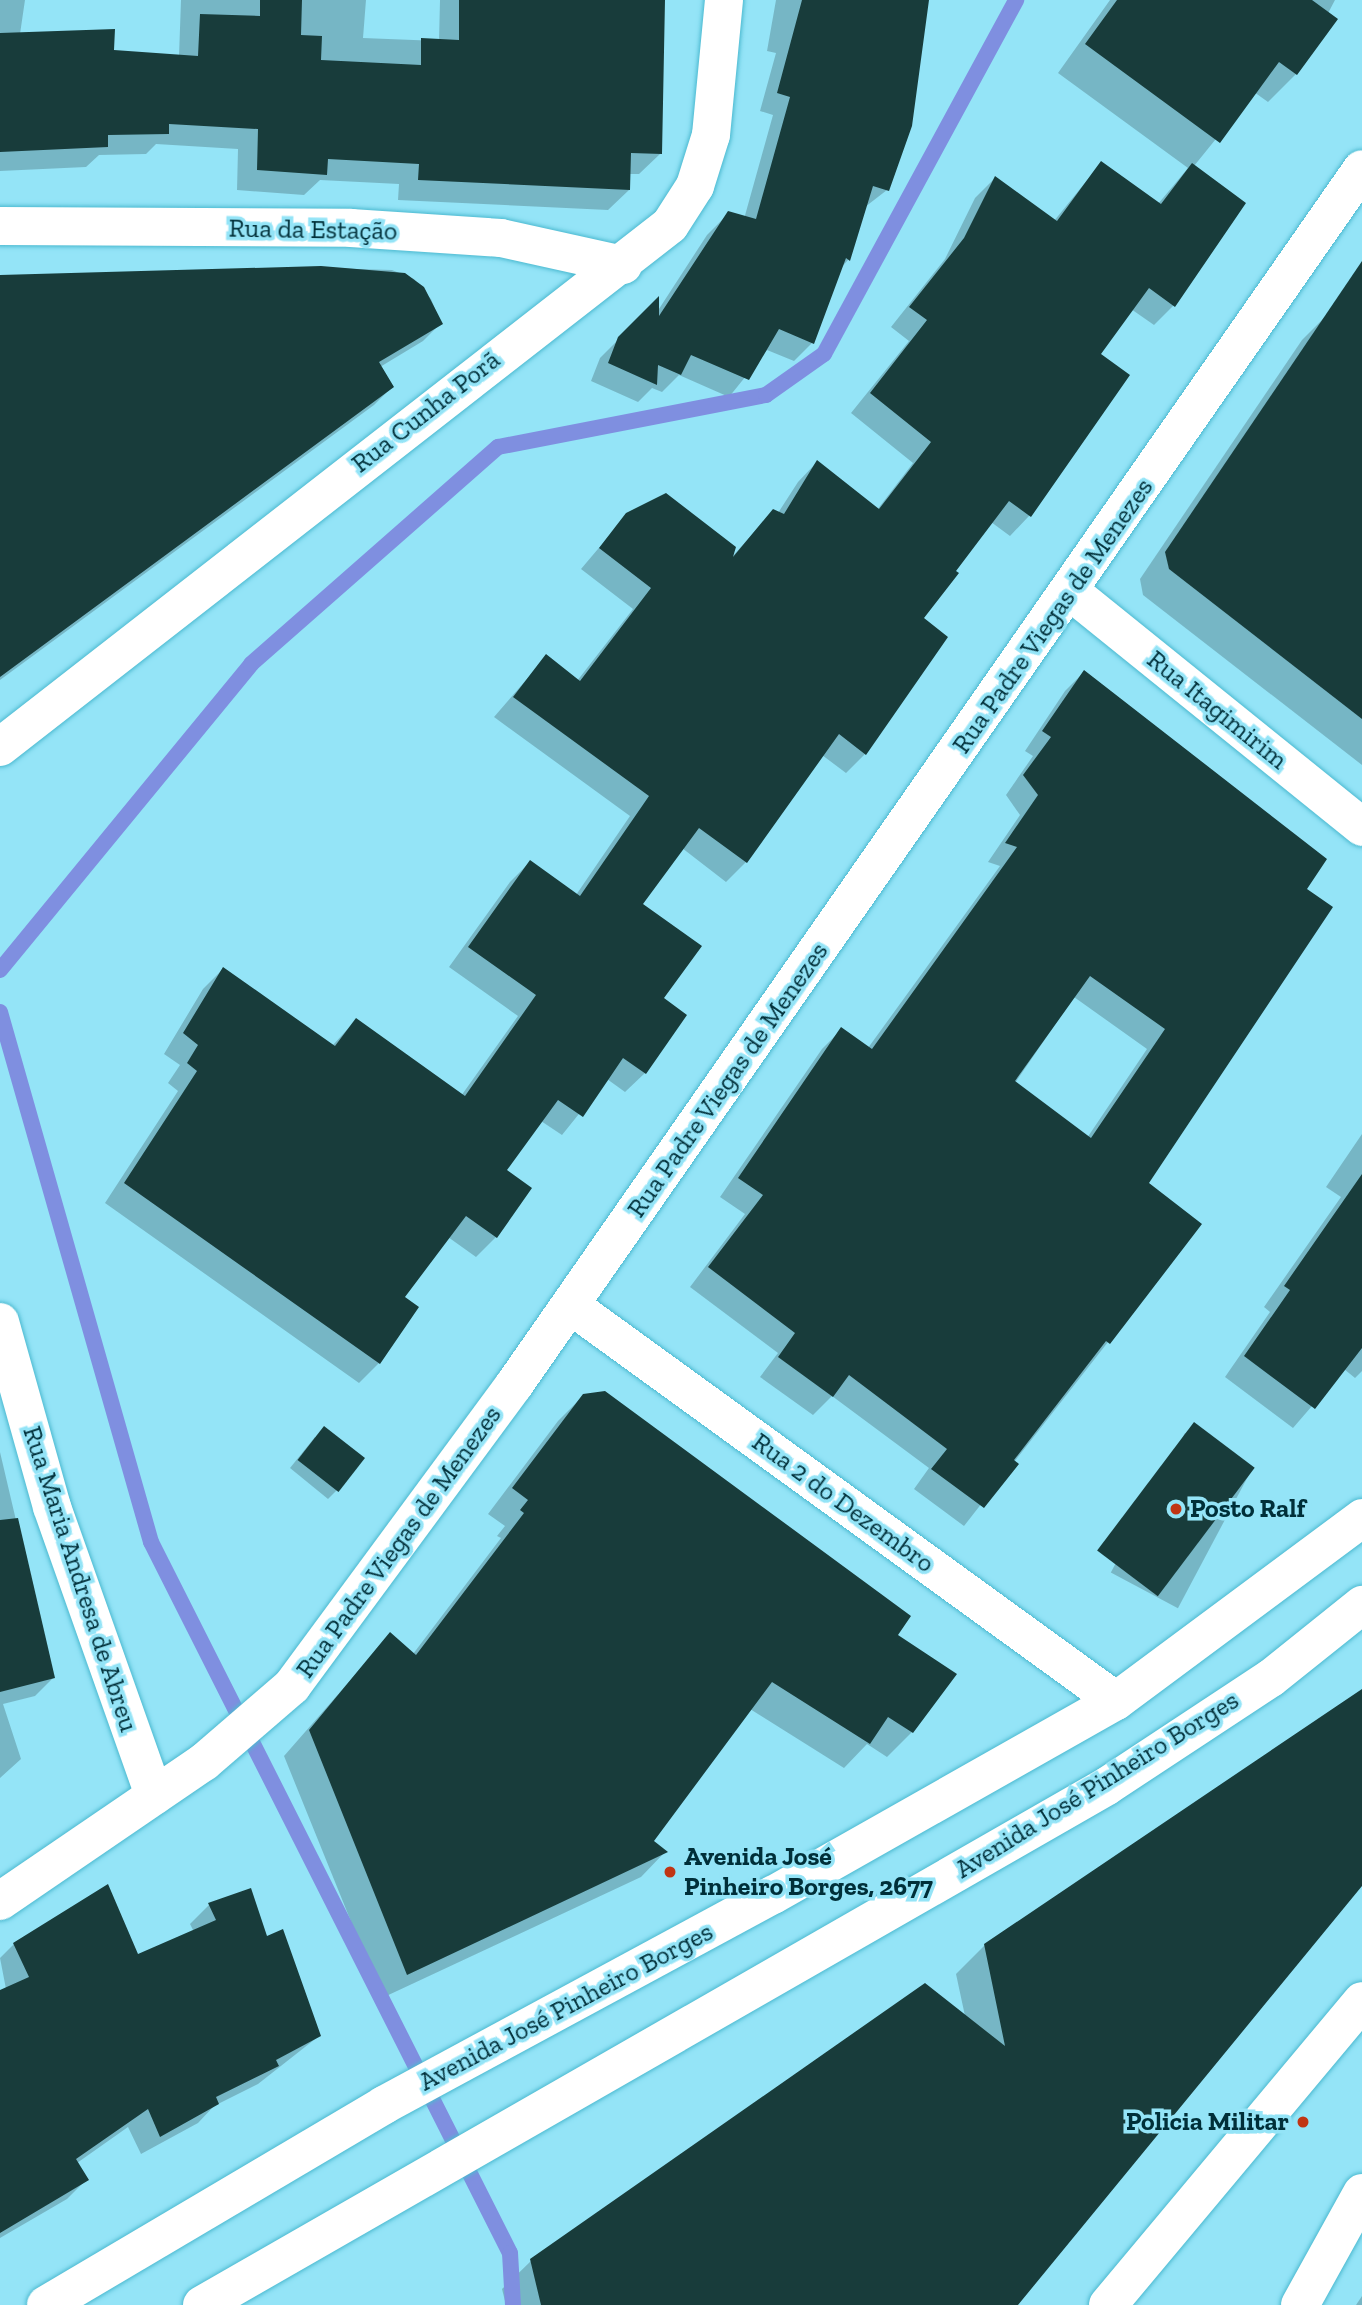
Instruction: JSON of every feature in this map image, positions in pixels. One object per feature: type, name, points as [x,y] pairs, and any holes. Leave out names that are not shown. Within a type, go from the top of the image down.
[{"type":"main road","name":"Rua Cunha Porã","points":[[0,747],[533,328],[623,265],[670,225],[695,186],[711,135],[724,0]]},
{"type":"main road","name":"Rua Padre Viegas de Menezes","points":[[0,1901],[204,1762],[292,1686],[570,1305],[1071,592],[1362,169]]},
{"type":"main road","name":"Rua da Estação","points":[[0,226],[351,228],[501,238],[623,265]]},
{"type":"main road","name":"Rua Itagimirim","points":[[1071,592],[1362,827]]},
{"type":"main road","name":"Rua 2 do Dezembro","points":[[570,1305],[1116,1701]]},
{"type":"main road","name":"Rua Maria Andresa de Abreu","points":[[0,1322],[52,1507],[154,1795]]},
{"type":"main road","name":"Avenida José Pinheiro Borges","points":[[46,2305],[384,2105],[1116,1701],[1362,1518]]},
{"type":"main road","name":"Avenida José Pinheiro Borges","points":[[202,2305],[1107,1786],[1271,1678],[1362,1605]]},
{"type":"main road","points":[[1108,2305],[1362,2001]]},
{"type":"main road","points":[[1300,2305],[1362,2193]]},
{"type":"building","points":[[260,0],[302,0],[301,35],[322,36],[321,60],[421,65],[421,38],[459,40],[459,0],[665,0],[662,154],[631,153],[630,190],[418,180],[419,164],[328,159],[327,175],[257,170],[258,129],[169,124],[169,134],[108,135],[108,147],[0,152],[0,33],[115,29],[114,50],[198,56],[200,14],[260,16]]},
{"type":"building","points":[[802,0],[929,0],[912,126],[889,191],[873,186],[850,261],[846,258],[814,344],[779,329],[749,380],[691,355],[681,375],[658,365],[657,385],[608,363],[618,337],[659,296],[659,316],[728,211],[756,219],[790,97],[777,93]]},
{"type":"building","points":[[1117,0],[1312,0],[1338,19],[1297,75],[1279,62],[1220,143],[1085,44]]},
{"type":"building","points":[[1101,161],[1161,204],[1192,163],[1246,203],[1175,307],[1149,288],[1101,354],[1130,375],[1031,517],[1009,501],[956,571],[959,573],[924,618],[948,637],[866,755],[839,734],[747,863],[699,828],[643,904],[702,946],[664,998],[687,1015],[646,1074],[623,1058],[583,1117],[558,1100],[507,1170],[532,1188],[497,1238],[466,1216],[405,1297],[419,1307],[380,1364],[124,1183],[197,1071],[187,1063],[198,1045],[183,1033],[223,967],[335,1046],[356,1018],[465,1096],[536,995],[468,947],[530,860],[580,896],[649,796],[513,697],[546,654],[580,681],[651,588],[599,548],[626,513],[666,493],[736,547],[733,557],[773,509],[784,514],[817,460],[879,509],[931,442],[870,393],[927,320],[909,307],[964,238],[995,176],[1057,221]]},
{"type":"building","points":[[1362,261],[1362,719],[1169,569],[1165,552]]},
{"type":"building","points":[[321,266],[405,273],[424,287],[443,324],[379,362],[394,387],[0,677],[0,275]]},
{"type":"building","points":[[1084,670],[1327,859],[1307,889],[1333,907],[1149,1183],[1202,1224],[1110,1344],[1106,1341],[1014,1460],[1019,1464],[984,1508],[931,1469],[947,1449],[849,1375],[833,1397],[778,1357],[795,1333],[708,1267],[763,1195],[738,1178],[841,1027],[872,1049],[1017,847],[1005,843],[1038,795],[1023,775],[1051,737],[1042,731]],"holes":[[[1090,976],[1165,1029],[1091,1138],[1015,1081]]]},
{"type":"building","points":[[1362,1174],[1362,1348],[1315,1409],[1244,1356],[1290,1290],[1284,1286]]},
{"type":"building","points":[[605,1391],[911,1616],[898,1635],[957,1674],[913,1733],[888,1717],[870,1744],[772,1682],[654,1841],[668,1852],[407,1975],[309,1730],[390,1632],[416,1655],[524,1513],[520,1510],[528,1500],[512,1488],[583,1394]]},
{"type":"building","name":"Posto Ralf","points":[[1194,1422],[1255,1468],[1158,1596],[1097,1551]]},
{"type":"building","points":[[324,1426],[365,1458],[339,1492],[298,1460]]},
{"type":"building","points":[[18,1518],[55,1678],[0,1692],[0,1520]]},
{"type":"building","points":[[1362,1689],[1362,1886],[1018,2305],[541,2305],[530,2259],[925,1983],[1005,2046],[984,1944]]},
{"type":"building","points":[[108,1884],[138,1954],[216,1920],[208,1903],[251,1888],[267,1936],[283,1929],[321,2036],[276,2060],[279,2066],[216,2097],[219,2104],[160,2137],[148,2109],[76,2159],[89,2180],[0,2233],[0,1990],[29,1977],[13,1943]]},
{"type":"waterway","points":[[0,970],[251,664],[498,447],[766,395],[824,354],[1016,0]]},
{"type":"waterway","points":[[0,1012],[151,1542],[510,2253],[513,2305]]},
{"type":"place","name":"Posto Ralf","points":[[1176,1509]]},
{"type":"place","name":"Avenida José Pinheiro Borges, 2677","points":[[670,1872]]},
{"type":"place","name":"Policia Militar","points":[[1303,2122]]}]
